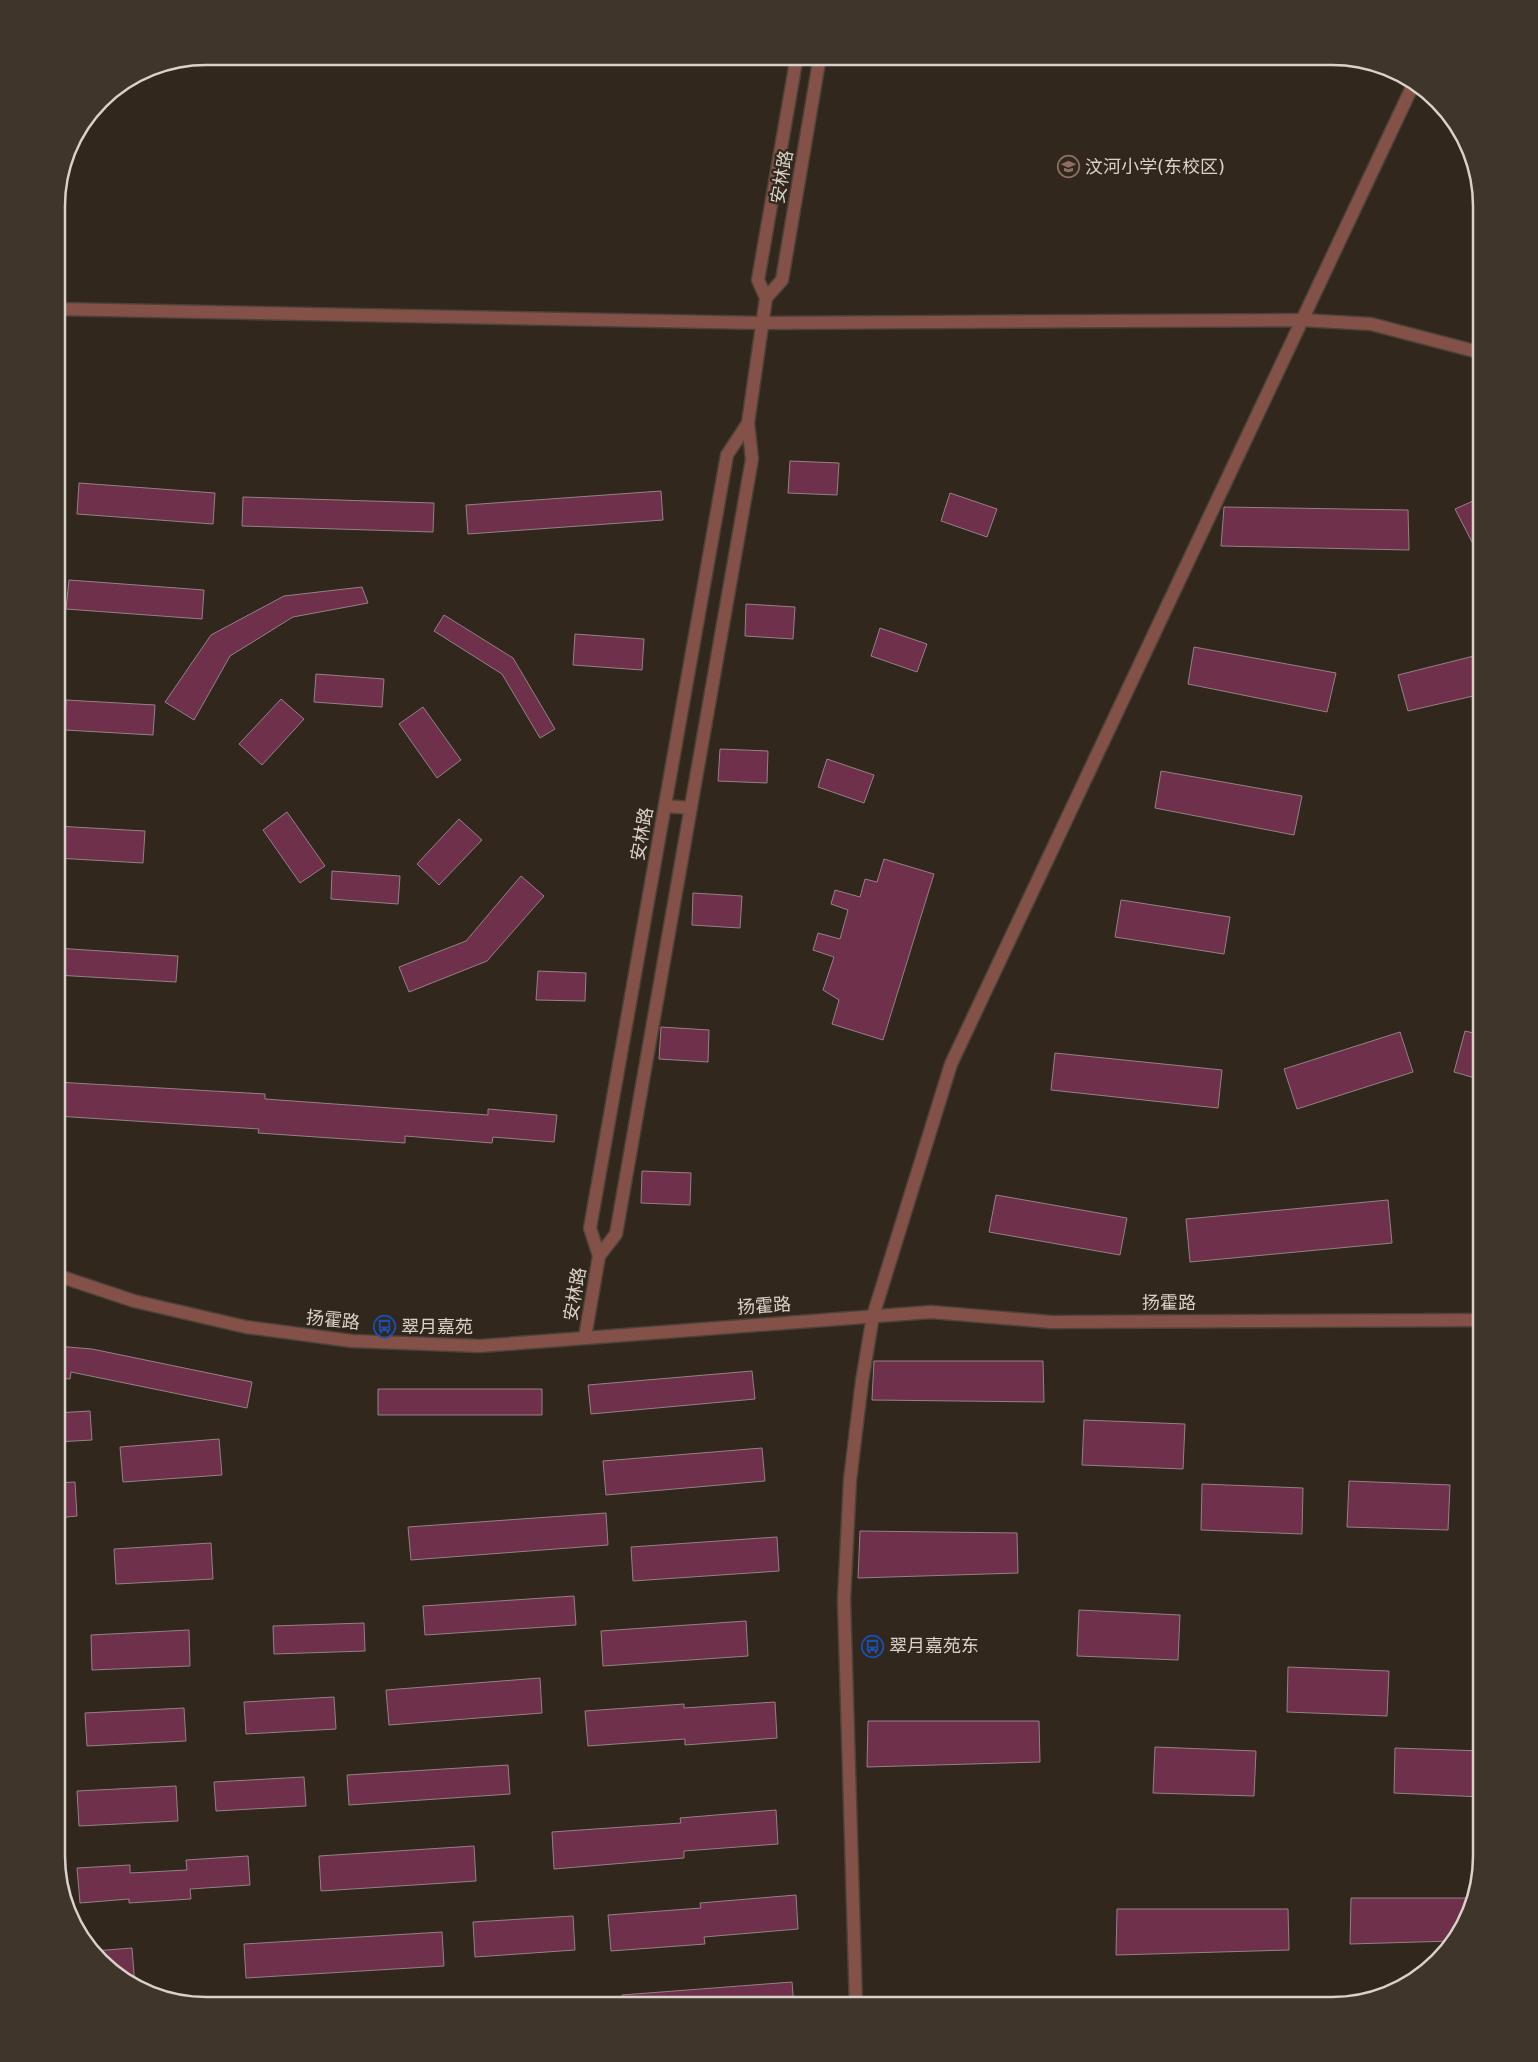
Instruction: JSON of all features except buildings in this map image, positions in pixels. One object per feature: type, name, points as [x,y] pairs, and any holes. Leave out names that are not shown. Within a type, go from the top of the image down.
[{"type":"street","name":"安林路","points":[[599,1256],[616,1234],[752,458],[748,423],[766,298],[758,280],[795,65]]},
{"type":"street","name":"安林路","points":[[766,298],[782,280],[818,65]]},
{"type":"street","points":[[856,1997],[844,1600],[850,1480],[862,1381],[873,1316],[951,1064],[1411,89]]},
{"type":"street","points":[[65,309],[763,323],[1302,320],[1371,324],[1473,351]]},
{"type":"street","name":"安林路","points":[[585,1337],[599,1256],[590,1228],[727,455],[748,423]]},
{"type":"street","points":[[665,806],[691,808]]},
{"type":"street","name":"扬霍路","points":[[65,1279],[134,1301],[246,1327],[352,1340],[480,1346],[932,1312],[1050,1322],[1473,1320]]},
{"type":"place","name":"汶河小学(东校区)","points":[[1069,167]]},
{"type":"place","name":"翠月嘉苑","points":[[385,1327]]},
{"type":"place","name":"翠月嘉苑东","points":[[873,1646]]}]
